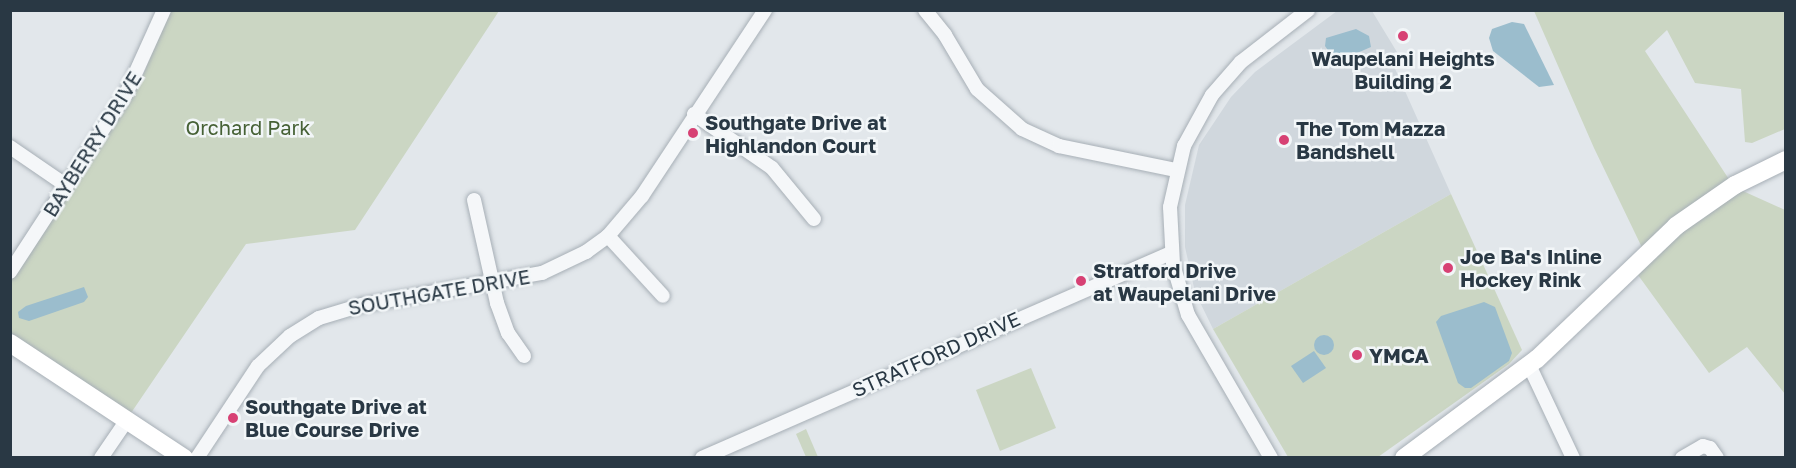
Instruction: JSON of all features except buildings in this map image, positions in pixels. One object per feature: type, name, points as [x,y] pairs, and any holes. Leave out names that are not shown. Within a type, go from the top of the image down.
[{"type":"main road","points":[[1404,458],[1529,365],[1676,226],[1735,185],[1785,160]]},
{"type":"main road","points":[[10,343],[184,458]]},
{"type":"street","name":"BAYBERRY DRIVE","points":[[10,272],[126,94],[164,10]]},
{"type":"street","name":"SOUTHGATE DRIVE","points":[[197,458],[258,366],[290,336],[319,318],[362,304],[493,284],[542,273],[586,252],[610,234],[642,196],[694,114],[765,10]]},
{"type":"street","points":[[925,10],[945,35],[977,89],[1022,129],[1059,146],[1176,170]]},
{"type":"street","points":[[1270,458],[1188,315],[1171,253],[1169,215],[1176,170],[1191,130],[1217,88],[1249,55],[1308,10]]},
{"type":"street","points":[[694,114],[772,168],[814,219]]},
{"type":"street","points":[[10,147],[67,186]]},
{"type":"street","points":[[474,200],[504,325],[524,356]]},
{"type":"street","points":[[610,234],[663,296]]},
{"type":"street","name":"STRATFORD DRIVE","points":[[702,458],[1171,253]]},
{"type":"street","points":[[1529,365],[1573,458]]},
{"type":"street","points":[[101,458],[126,420]]},
{"type":"street","points":[[1682,458],[1703,446],[1710,448],[1717,458]]},
{"type":"shaded area","points":[[1337,11],[1372,11],[1400,57],[1392,62],[1451,194],[1213,329],[1195,292],[1185,247],[1185,205],[1199,145],[1231,97],[1255,72]]},
{"type":"green space","name":"Orchard Park","points":[[170,11],[499,11],[355,230],[246,244],[131,413],[11,333],[10,282],[138,87]]},
{"type":"green space","points":[[1534,11],[1785,11],[1785,129],[1752,143],[1745,142],[1741,89],[1695,83],[1667,30],[1645,51],[1734,187],[1785,210],[1785,394],[1747,347],[1709,373],[1638,275],[1648,260],[1594,148]]},
{"type":"green space","points":[[1451,194],[1522,350],[1509,364],[1378,457],[1288,457],[1213,329]]},
{"type":"green space","points":[[1031,368],[1056,428],[1000,451],[976,390]]},
{"type":"green space","points":[[806,429],[818,457],[806,457],[796,434]]},
{"type":"water","points":[[1512,22],[1524,24],[1554,85],[1539,87],[1493,51],[1489,38],[1492,29]]},
{"type":"water","points":[[1356,29],[1369,36],[1371,47],[1336,62],[1325,46],[1326,38]]},
{"type":"water","points":[[84,287],[88,297],[84,302],[29,321],[19,318],[18,312],[26,306]]},
{"type":"water","points":[[1484,302],[1495,307],[1512,353],[1509,361],[1471,388],[1465,388],[1458,383],[1436,322],[1441,316]]},
{"type":"water","points":[[1324,335],[1331,338],[1334,345],[1331,352],[1324,355],[1317,352],[1314,345],[1317,338]]},
{"type":"water","points":[[1314,351],[1326,368],[1303,383],[1291,366]]},
{"type":"place","name":"Waupelani Heights Building 2","points":[[1403,36]]},
{"type":"place","name":"Southgate Drive at Highlandon Court","points":[[693,133]]},
{"type":"place","name":"The Tom Mazza Bandshell","points":[[1284,140]]},
{"type":"place","name":"Joe Ba's Inline Hockey Rink","points":[[1448,268]]},
{"type":"place","name":"Stratford Drive at Waupelani Drive","points":[[1081,281]]},
{"type":"place","name":"YMCA","points":[[1357,355]]},
{"type":"place","name":"Southgate Drive at Blue Course Drive","points":[[233,418]]}]
